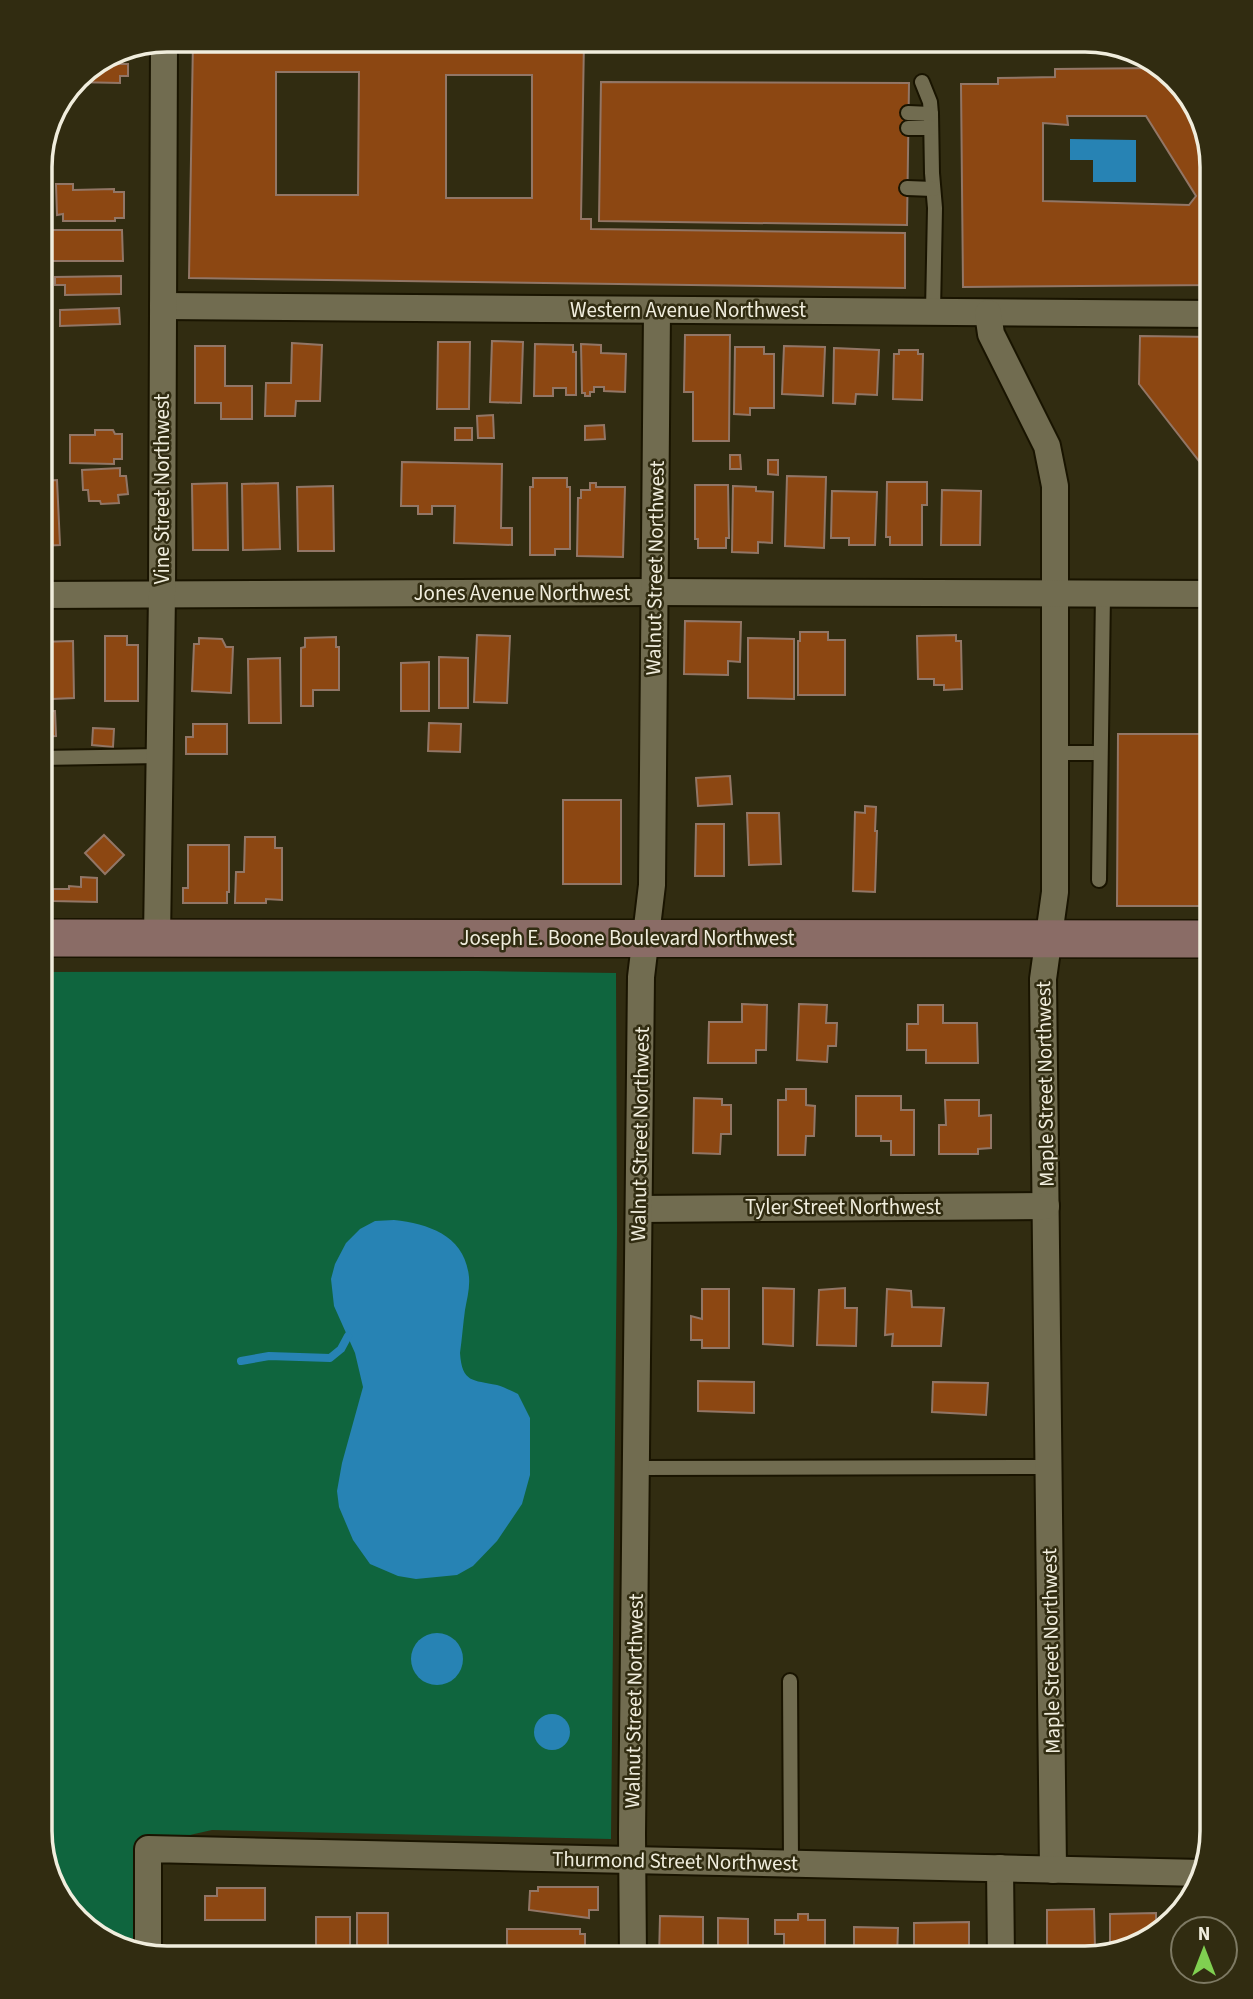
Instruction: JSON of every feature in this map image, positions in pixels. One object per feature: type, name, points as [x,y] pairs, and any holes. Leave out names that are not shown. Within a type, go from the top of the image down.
[{"type":"main road","name":"Joseph E. Boone Boulevard Northwest","points":[[53,938],[1200,939]]},
{"type":"street","name":"Vine Street Northwest","points":[[158,938],[164,52]]},
{"type":"street","name":"Western Avenue Northwest","points":[[163,306],[1200,314]]},
{"type":"street","name":"Walnut Street Northwest","points":[[633,1946],[642,977],[652,886],[657,310]]},
{"type":"street","name":"Maple Street Northwest","points":[[988,313],[991,334],[1046,446],[1055,485],[1055,892],[1043,979],[1053,1870]]},
{"type":"street","name":"Jones Avenue Northwest","points":[[53,595],[654,592],[1200,594]]},
{"type":"street","name":"Tyler Street Northwest","points":[[639,1209],[1046,1206]]},
{"type":"street","name":"Thurmond Street Northwest","points":[[148,1944],[148,1849],[1193,1873]]},
{"type":"street","points":[[1000,1868],[1001,1946]]},
{"type":"lane","points":[[922,82],[930,102],[931,121],[935,208],[933,311]]},
{"type":"lane","points":[[908,120],[931,121]]},
{"type":"lane","points":[[907,188],[933,189]]},
{"type":"lane","points":[[1100,880],[1103,593]]},
{"type":"lane","points":[[1056,753],[1100,753]]},
{"type":"lane","points":[[53,758],[160,756]]},
{"type":"lane","points":[[637,1468],[1049,1467]]},
{"type":"lane","points":[[790,1681],[791,1864]]},
{"type":"green space","points":[[53,972],[616,973],[617,1229],[611,1839],[212,1830],[141,1846],[133,1862],[133,1941],[117,1935],[92,1918],[72,1895],[56,1861],[52,1832]]},
{"type":"water","points":[[1070,139],[1136,140],[1136,182],[1093,182],[1093,160],[1070,160]]},
{"type":"water","points":[[394,1220],[432,1229],[444,1235],[461,1251],[469,1281],[460,1353],[463,1370],[475,1381],[497,1385],[518,1394],[530,1418],[530,1475],[522,1504],[497,1541],[473,1566],[457,1575],[416,1579],[398,1576],[370,1564],[353,1540],[339,1507],[337,1491],[342,1463],[363,1387],[355,1353],[334,1306],[331,1279],[346,1243],[360,1229],[375,1221]]},
{"type":"water","points":[[437,1633],[447,1635],[455,1641],[461,1649],[461,1669],[455,1677],[447,1683],[437,1685],[427,1683],[419,1677],[413,1669],[411,1659],[413,1649],[419,1641],[427,1635]]},
{"type":"water","points":[[552,1714],[565,1719],[570,1732],[565,1745],[552,1750],[539,1745],[534,1732],[539,1719]]},
{"type":"building","points":[[193,52],[584,52],[581,219],[591,219],[591,229],[905,233],[905,288],[189,278]],"holes":[[[276,72],[359,72],[358,195],[276,195]],[[446,75],[532,75],[532,198],[446,198]]]},
{"type":"building","points":[[128,64],[128,76],[120,76],[120,83],[91,82],[110,68]]},
{"type":"building","points":[[1143,68],[1161,81],[1181,104],[1189,117],[1198,145],[1200,285],[963,287],[961,84],[998,84],[998,78],[1055,77],[1055,69]],"holes":[[[1067,116],[1146,116],[1196,196],[1189,205],[1043,201],[1043,123],[1068,125]]]},
{"type":"building","points":[[601,82],[909,83],[907,225],[599,221]]},
{"type":"building","points":[[56,184],[73,184],[73,190],[114,189],[114,192],[124,192],[124,218],[115,218],[115,221],[63,221],[63,214],[57,215]]},
{"type":"building","points":[[53,230],[122,230],[123,261],[53,261]]},
{"type":"building","points":[[121,276],[121,294],[65,295],[65,285],[55,285],[55,277]]},
{"type":"building","points":[[119,308],[120,324],[60,326],[60,310]]},
{"type":"building","points":[[685,335],[730,335],[729,441],[693,441],[693,392],[684,392]]},
{"type":"building","points":[[1140,336],[1200,337],[1200,462],[1139,384]]},
{"type":"building","points":[[492,341],[523,342],[521,403],[490,402]]},
{"type":"building","points":[[438,342],[470,342],[469,409],[437,409]]},
{"type":"building","points":[[292,343],[322,345],[320,401],[296,401],[295,416],[265,416],[266,383],[291,383]]},
{"type":"building","points":[[535,344],[573,345],[573,352],[576,352],[576,395],[566,395],[566,388],[553,388],[553,396],[534,396]]},
{"type":"building","points":[[581,344],[601,345],[601,353],[626,354],[625,392],[604,391],[604,387],[594,387],[590,396],[582,393]]},
{"type":"building","points":[[195,346],[225,346],[225,386],[252,386],[252,419],[221,419],[221,403],[195,403]]},
{"type":"building","points":[[784,346],[825,347],[823,396],[782,394]]},
{"type":"building","points":[[735,347],[764,347],[764,354],[774,354],[774,408],[750,408],[750,415],[734,414]]},
{"type":"building","points":[[834,348],[879,350],[877,395],[856,394],[855,404],[833,403]]},
{"type":"building","points":[[899,350],[918,350],[918,354],[923,354],[922,400],[893,399],[894,354],[899,354]]},
{"type":"building","points":[[493,415],[494,438],[478,438],[477,416]]},
{"type":"building","points":[[604,425],[605,439],[585,440],[585,426]]},
{"type":"building","points":[[455,428],[472,428],[472,440],[455,440]]},
{"type":"building","points":[[95,430],[113,430],[115,434],[122,434],[122,459],[114,459],[114,464],[70,463],[70,435],[95,435]]},
{"type":"building","points":[[730,455],[740,455],[741,469],[730,469]]},
{"type":"building","points":[[768,460],[778,460],[778,475],[768,474]]},
{"type":"building","points":[[402,462],[502,464],[501,528],[512,528],[512,545],[454,543],[455,506],[432,506],[432,514],[418,514],[418,506],[401,506]]},
{"type":"building","points":[[120,468],[120,476],[126,476],[128,494],[118,495],[119,503],[101,504],[100,501],[89,501],[88,490],[83,490],[82,470]]},
{"type":"building","points":[[787,476],[826,477],[824,548],[785,546]]},
{"type":"building","points":[[533,478],[567,478],[567,487],[570,487],[570,549],[555,549],[555,555],[530,555],[530,487],[533,487]]},
{"type":"building","points":[[53,480],[57,480],[60,545],[53,545]]},
{"type":"building","points":[[887,482],[927,482],[927,505],[922,505],[922,545],[890,545],[890,537],[886,537]]},
{"type":"building","points":[[227,483],[228,550],[193,550],[192,484]]},
{"type":"building","points":[[278,483],[280,549],[243,550],[242,484]]},
{"type":"building","points":[[590,483],[596,483],[596,487],[625,487],[623,557],[577,556],[578,498],[581,498],[581,490],[590,490]]},
{"type":"building","points":[[695,485],[728,485],[729,538],[726,538],[726,548],[698,548],[698,539],[695,539]]},
{"type":"building","points":[[333,486],[334,551],[298,551],[297,487]]},
{"type":"building","points":[[733,486],[756,487],[756,491],[773,492],[772,543],[758,542],[758,553],[732,552]]},
{"type":"building","points":[[942,490],[981,491],[980,545],[941,545]]},
{"type":"building","points":[[832,491],[877,492],[875,545],[849,545],[849,538],[831,538]]},
{"type":"building","points":[[685,621],[741,622],[740,662],[728,661],[728,675],[684,674]]},
{"type":"building","points":[[800,632],[828,632],[828,640],[845,640],[845,695],[798,695]]},
{"type":"building","points":[[477,635],[510,636],[507,703],[474,702]]},
{"type":"building","points":[[956,635],[956,641],[961,641],[962,689],[944,690],[944,685],[934,685],[934,679],[918,679],[917,636]]},
{"type":"building","points":[[105,636],[127,636],[127,645],[138,645],[138,701],[105,701]]},
{"type":"building","points":[[336,637],[336,647],[339,647],[339,690],[313,690],[313,706],[301,706],[301,648],[305,647],[305,638]]},
{"type":"building","points":[[199,638],[222,639],[226,647],[233,647],[231,693],[192,691],[194,644],[199,644]]},
{"type":"building","points":[[748,638],[794,639],[794,699],[748,698]]},
{"type":"building","points":[[73,641],[74,698],[53,699],[53,642]]},
{"type":"building","points":[[439,657],[468,658],[468,708],[439,708]]},
{"type":"building","points":[[280,658],[281,723],[249,723],[248,659]]},
{"type":"building","points":[[429,662],[429,711],[401,711],[401,663]]},
{"type":"building","points":[[53,711],[55,711],[56,736],[53,736]]},
{"type":"building","points":[[429,723],[461,724],[460,752],[428,751]]},
{"type":"building","points":[[193,724],[227,724],[227,754],[186,754],[186,737],[193,737]]},
{"type":"building","points":[[93,728],[114,729],[113,747],[92,745]]},
{"type":"building","points":[[1118,734],[1200,734],[1200,906],[1117,906]]},
{"type":"building","points":[[730,776],[732,804],[698,806],[696,778]]},
{"type":"building","points":[[563,800],[621,800],[621,884],[563,884]]},
{"type":"building","points":[[865,806],[876,807],[875,892],[853,891],[855,812],[865,813]]},
{"type":"building","points":[[747,813],[779,813],[781,864],[749,865]]},
{"type":"building","points":[[696,824],[724,824],[724,876],[695,876]]},
{"type":"building","points":[[104,835],[124,855],[105,874],[85,853]]},
{"type":"building","points":[[245,837],[275,837],[275,848],[282,848],[282,900],[235,903],[236,872],[244,872]]},
{"type":"building","points":[[188,845],[229,845],[227,903],[183,903],[183,888],[188,888]]},
{"type":"building","points":[[81,877],[97,878],[97,902],[53,901],[53,889],[81,887]]},
{"type":"building","points":[[742,1004],[767,1005],[766,1050],[756,1050],[756,1063],[708,1063],[709,1022],[742,1022]]},
{"type":"building","points":[[799,1004],[827,1005],[826,1023],[837,1023],[836,1046],[828,1046],[827,1062],[797,1060]]},
{"type":"building","points":[[918,1005],[943,1005],[943,1023],[977,1023],[978,1063],[926,1063],[926,1050],[907,1050],[907,1024],[918,1024]]},
{"type":"building","points":[[786,1089],[806,1089],[806,1105],[815,1106],[814,1136],[806,1136],[805,1155],[778,1155],[778,1100],[786,1100]]},
{"type":"building","points":[[856,1096],[901,1096],[901,1110],[914,1110],[914,1155],[891,1155],[891,1141],[881,1141],[881,1136],[856,1136]]},
{"type":"building","points":[[694,1098],[722,1099],[722,1105],[731,1105],[731,1134],[721,1134],[720,1154],[693,1153]]},
{"type":"building","points":[[945,1100],[979,1100],[979,1116],[991,1115],[991,1148],[978,1149],[978,1154],[939,1154],[939,1125],[946,1125]]},
{"type":"building","points":[[763,1288],[794,1289],[793,1346],[763,1344]]},
{"type":"building","points":[[845,1288],[845,1308],[857,1308],[856,1346],[817,1345],[819,1290]]},
{"type":"building","points":[[702,1289],[729,1289],[729,1348],[702,1348],[702,1340],[691,1340],[691,1316],[702,1319]]},
{"type":"building","points":[[887,1289],[911,1291],[912,1307],[944,1308],[941,1346],[892,1346],[893,1334],[885,1335]]},
{"type":"building","points":[[698,1381],[754,1382],[754,1413],[698,1411]]},
{"type":"building","points":[[933,1382],[988,1383],[986,1415],[932,1412]]},
{"type":"building","points":[[538,1887],[598,1887],[598,1910],[589,1910],[589,1918],[529,1910],[530,1891],[538,1891]]},
{"type":"building","points":[[217,1888],[265,1888],[265,1920],[205,1920],[205,1896],[217,1896]]},
{"type":"building","points":[[1094,1909],[1095,1945],[1047,1946],[1047,1910]]},
{"type":"building","points":[[357,1913],[388,1913],[388,1946],[357,1946]]},
{"type":"building","points":[[1156,1913],[1156,1923],[1136,1935],[1110,1943],[1110,1914]]},
{"type":"building","points":[[798,1914],[808,1914],[808,1920],[825,1920],[825,1946],[784,1946],[784,1934],[775,1934],[775,1920],[798,1920]]},
{"type":"building","points":[[660,1916],[703,1917],[703,1946],[659,1946]]},
{"type":"building","points":[[316,1917],[350,1917],[350,1946],[316,1946]]},
{"type":"building","points":[[718,1918],[748,1919],[748,1946],[718,1946]]},
{"type":"building","points":[[969,1922],[969,1946],[914,1946],[914,1923]]},
{"type":"building","points":[[854,1927],[898,1928],[897,1946],[854,1946]]},
{"type":"building","points":[[507,1929],[580,1929],[580,1934],[585,1934],[585,1946],[507,1946]]},
{"type":"waterway","points":[[241,1361],[269,1356],[330,1358],[341,1349],[348,1336]]}]
